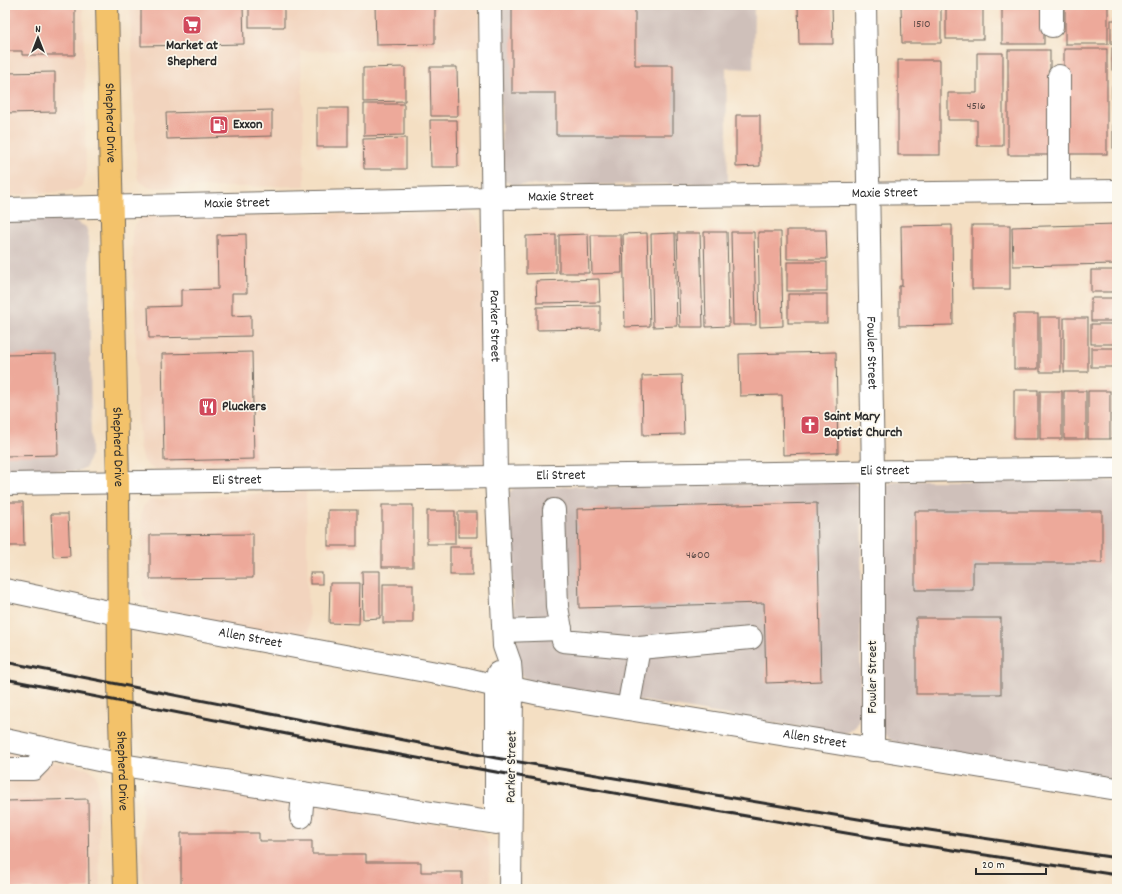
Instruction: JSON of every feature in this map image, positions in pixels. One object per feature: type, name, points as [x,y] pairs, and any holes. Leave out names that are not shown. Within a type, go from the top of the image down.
[{"type":"main road","name":"Shepherd Drive","points":[[107,5],[118,483],[119,684],[125,889]]},
{"type":"street","name":"Parker Street","points":[[490,5],[496,477],[504,639],[510,663],[504,687],[496,823],[495,889]]},
{"type":"street","name":"Fowler Street","points":[[865,5],[867,195],[873,472],[873,750]]},
{"type":"street","points":[[1059,76],[1059,192]]},
{"type":"street","name":"Maxie Street","points":[[5,209],[493,198],[867,195],[1117,190]]},
{"type":"street","name":"Eli Street","points":[[5,484],[1117,468]]},
{"type":"street","points":[[554,510],[557,607],[563,641],[639,648],[751,638]]},
{"type":"street","name":"Allen Street","points":[[5,590],[118,614],[504,687],[873,750],[1117,789]]},
{"type":"street","points":[[504,639],[561,629]]},
{"type":"street","points":[[628,709],[639,648]]},
{"type":"street","name":"Parker Street","points":[[504,687],[510,889]]},
{"type":"street","points":[[5,740],[122,765],[496,823]]},
{"type":"street","points":[[5,769],[34,769],[40,762],[42,748]]},
{"type":"street","points":[[301,817],[303,793]]},
{"type":"shaded area","points":[[5,5],[83,5],[86,175],[82,186],[73,191],[5,196]]},
{"type":"shaded area","points":[[130,5],[479,5],[480,48],[301,51],[305,186],[150,188],[139,181],[137,176]]},
{"type":"shaded area","points":[[499,5],[754,5],[753,69],[726,68],[728,184],[514,185],[504,181],[502,169]]},
{"type":"shaded area","points":[[467,212],[475,216],[479,224],[481,239],[487,462],[484,468],[160,471],[148,466],[142,458],[139,446],[132,231],[138,220],[145,216]]},
{"type":"shaded area","points":[[5,217],[68,217],[86,227],[89,237],[91,454],[86,467],[78,471],[5,472]]},
{"type":"shaded area","points":[[895,481],[1117,481],[1117,781],[897,744],[881,731],[879,495],[885,486]]},
{"type":"shaded area","points":[[853,482],[859,487],[862,494],[860,716],[856,726],[849,732],[841,734],[536,683],[525,678],[519,671],[515,662],[509,493],[515,487]]},
{"type":"shaded area","points":[[306,491],[309,644],[155,609],[147,604],[143,595],[141,513],[144,505],[151,500]]},
{"type":"shaded area","points":[[5,752],[89,769],[96,775],[98,785],[100,889],[5,889]]},
{"type":"shaded area","points":[[162,781],[469,827],[481,833],[486,839],[489,848],[490,889],[143,889],[143,787],[150,783]]},
{"type":"building","points":[[5,5],[75,5],[75,55],[22,55],[22,51],[5,51]]},
{"type":"building","name":"Market at Shepherd","points":[[141,5],[243,5],[244,44],[141,46]]},
{"type":"building","points":[[249,5],[284,5],[284,27],[249,27]]},
{"type":"building","points":[[375,5],[435,5],[435,44],[376,45]]},
{"type":"building","points":[[512,5],[635,5],[635,65],[673,65],[673,135],[556,135],[556,93],[512,93]]},
{"type":"building","points":[[798,5],[832,5],[833,44],[799,44]]},
{"type":"building","points":[[901,5],[941,5],[941,43],[902,43]]},
{"type":"building","points":[[1002,5],[1044,5],[1044,44],[1002,44]]},
{"type":"building","points":[[1065,5],[1108,5],[1108,44],[1065,44]]},
{"type":"building","points":[[946,6],[983,6],[983,39],[946,39]]},
{"type":"building","points":[[1111,20],[1117,20],[1117,44],[1111,44]]},
{"type":"building","points":[[1112,48],[1117,48],[1117,70],[1112,70]]},
{"type":"building","points":[[1064,49],[1107,49],[1107,154],[1064,154]]},
{"type":"building","points":[[1008,50],[1050,50],[1050,155],[1008,155]]},
{"type":"building","points":[[977,53],[1003,53],[1003,146],[977,146],[977,120],[948,120],[948,93],[977,93]]},
{"type":"building","points":[[898,60],[940,60],[940,155],[898,155]]},
{"type":"building","points":[[405,67],[405,101],[363,102],[363,68]]},
{"type":"building","points":[[430,67],[457,67],[458,116],[431,116]]},
{"type":"building","points":[[55,72],[55,112],[5,113],[5,73]]},
{"type":"building","points":[[1112,86],[1117,86],[1117,108],[1112,108]]},
{"type":"building","points":[[364,104],[404,104],[404,135],[364,136]]},
{"type":"building","points":[[317,108],[348,108],[348,147],[317,147]]},
{"type":"building","name":"Exxon","points":[[272,110],[272,136],[167,139],[166,113]]},
{"type":"building","points":[[736,115],[760,115],[760,166],[736,167]]},
{"type":"building","points":[[430,120],[457,120],[458,167],[431,167]]},
{"type":"building","points":[[1113,125],[1117,125],[1117,148],[1113,148]]},
{"type":"building","points":[[406,138],[406,169],[364,169],[363,139]]},
{"type":"building","points":[[1117,224],[1117,264],[1013,266],[1012,227]]},
{"type":"building","points":[[952,225],[953,325],[899,326],[899,286],[902,286],[901,226]]},
{"type":"building","points":[[972,225],[1010,225],[1010,289],[972,289]]},
{"type":"building","points":[[787,230],[826,230],[827,259],[787,259]]},
{"type":"building","points":[[704,232],[727,232],[729,326],[706,327]]},
{"type":"building","points":[[731,232],[754,232],[756,325],[733,325]]},
{"type":"building","points":[[758,232],[781,232],[783,326],[760,327]]},
{"type":"building","points":[[647,233],[650,326],[625,327],[623,234]]},
{"type":"building","points":[[675,233],[677,326],[653,327],[651,234]]},
{"type":"building","points":[[677,233],[700,233],[703,327],[680,327]]},
{"type":"building","points":[[246,234],[247,293],[232,293],[232,316],[251,315],[251,336],[149,338],[148,307],[181,306],[181,290],[218,289],[217,235]]},
{"type":"building","points":[[588,234],[589,273],[559,273],[559,235]]},
{"type":"building","points":[[556,235],[556,273],[526,274],[526,236]]},
{"type":"building","points":[[591,235],[621,235],[622,273],[592,274]]},
{"type":"building","points":[[787,262],[827,262],[827,291],[787,291]]},
{"type":"building","points":[[1091,270],[1117,270],[1117,292],[1091,292]]},
{"type":"building","points":[[599,279],[600,302],[537,303],[536,281]]},
{"type":"building","points":[[788,294],[827,294],[827,323],[788,323]]},
{"type":"building","points":[[1091,298],[1117,298],[1117,321],[1091,321]]},
{"type":"building","points":[[600,306],[600,329],[537,330],[537,307]]},
{"type":"building","points":[[1014,314],[1038,314],[1038,369],[1014,369]]},
{"type":"building","points":[[1040,317],[1061,317],[1061,372],[1040,372]]},
{"type":"building","points":[[1064,318],[1088,318],[1088,372],[1064,372]]},
{"type":"building","points":[[1091,324],[1117,324],[1117,344],[1091,344]]},
{"type":"building","points":[[1091,348],[1117,348],[1117,367],[1091,367]]},
{"type":"building","name":"Pluckers","points":[[252,352],[254,459],[164,461],[162,354]]},
{"type":"building","name":"Saint Mary Baptist Church","points":[[836,352],[838,453],[783,455],[782,395],[740,396],[739,354]]},
{"type":"building","points":[[56,354],[58,455],[5,456],[5,355]]},
{"type":"building","points":[[682,375],[684,434],[643,435],[642,376]]},
{"type":"building","points":[[1014,390],[1038,390],[1038,439],[1014,439]]},
{"type":"building","points":[[1113,390],[1117,390],[1117,439],[1113,439]]},
{"type":"building","points":[[1040,391],[1062,391],[1062,439],[1040,439]]},
{"type":"building","points":[[1064,391],[1086,391],[1086,439],[1064,439]]},
{"type":"building","points":[[1088,391],[1110,391],[1110,439],[1088,439]]},
{"type":"building","points":[[5,502],[23,502],[24,546],[5,546]]},
{"type":"building","points":[[817,503],[821,681],[766,683],[764,603],[579,608],[577,509]]},
{"type":"building","points":[[382,505],[413,505],[413,567],[382,567]]},
{"type":"building","points":[[328,510],[357,510],[357,546],[328,546]]},
{"type":"building","points":[[427,511],[455,511],[455,544],[427,544]]},
{"type":"building","points":[[915,511],[1102,511],[1102,563],[973,563],[973,590],[915,590]]},
{"type":"building","points":[[458,512],[477,512],[477,537],[458,537]]},
{"type":"building","points":[[51,514],[68,514],[70,556],[53,557]]},
{"type":"building","points":[[253,534],[253,578],[150,579],[150,535]]},
{"type":"building","points":[[450,547],[472,547],[472,575],[450,575]]},
{"type":"building","points":[[362,571],[380,571],[380,618],[363,619]]},
{"type":"building","points":[[310,573],[322,573],[322,584],[310,584]]},
{"type":"building","points":[[330,583],[360,583],[359,624],[329,623]]},
{"type":"building","points":[[383,584],[413,584],[413,623],[383,623]]},
{"type":"building","points":[[916,618],[1001,618],[1001,694],[916,694]]},
{"type":"building","points":[[88,799],[89,889],[5,889],[5,801]]},
{"type":"building","points":[[181,833],[259,833],[259,841],[312,841],[312,854],[366,854],[366,862],[421,862],[421,872],[462,872],[462,889],[181,889]]},
{"type":"railway","points":[[5,662],[496,758],[882,823],[1117,858]]},
{"type":"railway","points":[[5,679],[333,743],[676,804],[881,839],[1117,875]]},
{"type":"place","name":"Market at Shepherd","points":[[192,25]]},
{"type":"place","name":"Exxon","points":[[219,125]]},
{"type":"place","name":"Pluckers","points":[[208,407]]},
{"type":"place","name":"Saint Mary Baptist Church","points":[[810,425]]}]
